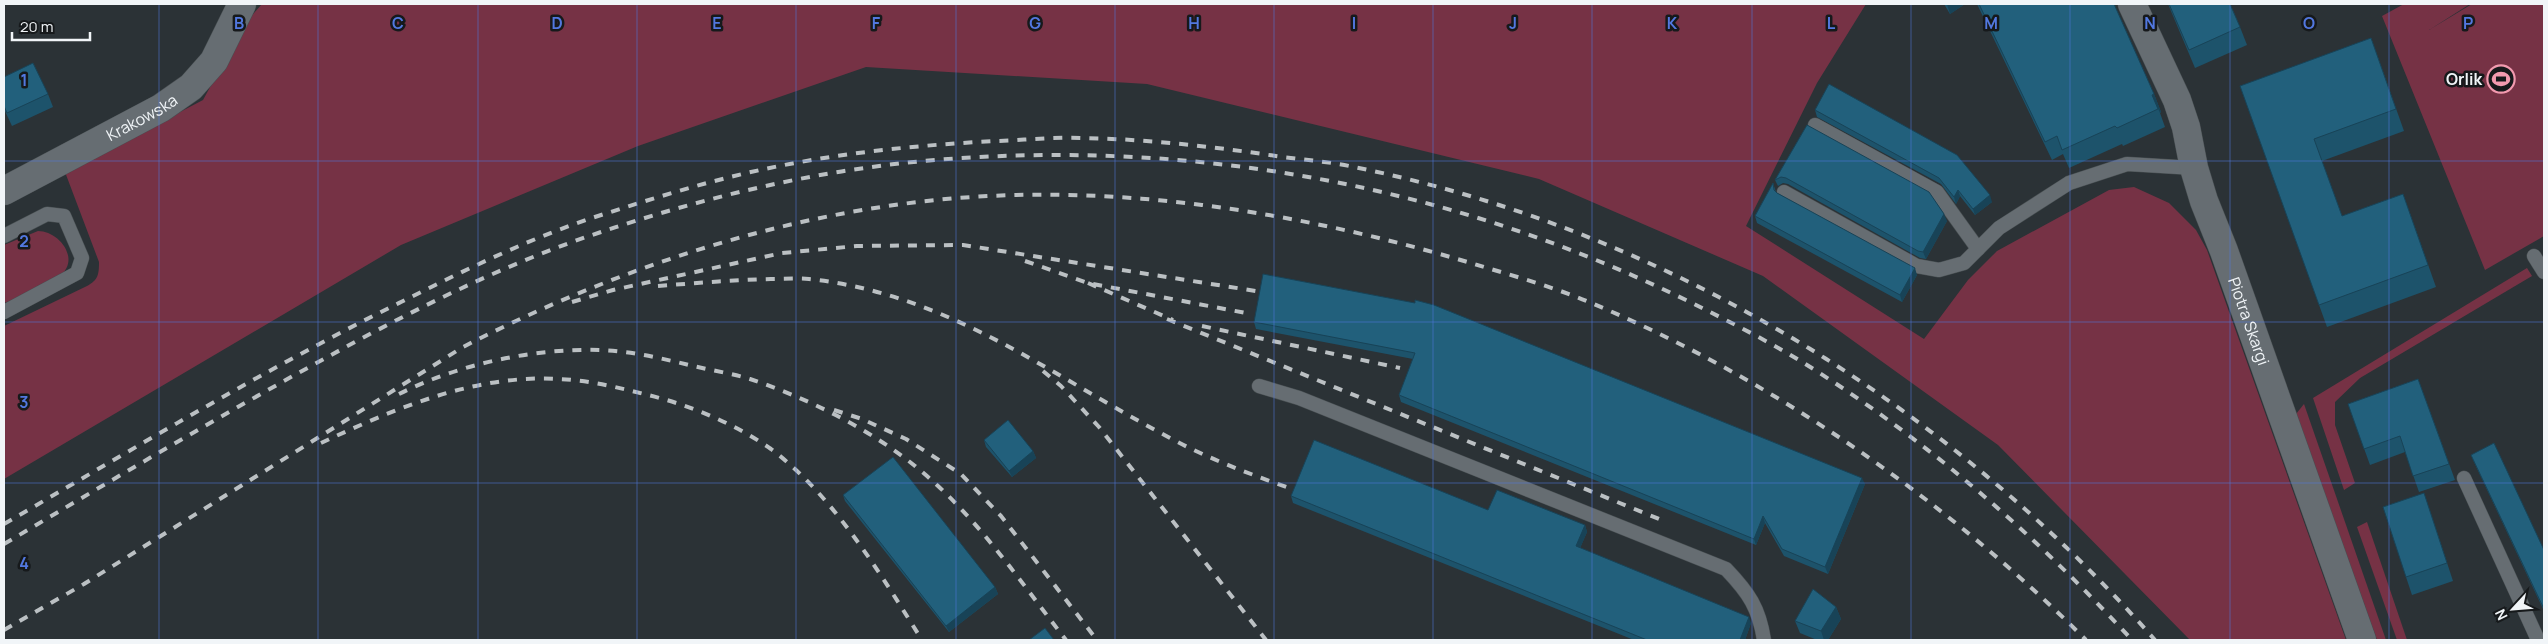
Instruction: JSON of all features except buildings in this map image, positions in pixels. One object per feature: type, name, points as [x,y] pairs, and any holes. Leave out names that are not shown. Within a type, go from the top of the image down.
[{"type":"street","name":"Krakowska","points":[[4,191],[161,108],[191,87],[214,61],[242,4]]},
{"type":"street","name":"Piotra Skargi","points":[[2132,4],[2177,100],[2186,127],[2194,168],[2362,640]]},
{"type":"lane","points":[[1815,125],[1937,192],[1978,249]]},
{"type":"lane","points":[[1784,192],[1917,266],[1939,270],[1964,263],[1999,228],[2069,183],[2127,164],[2194,168]]},
{"type":"lane","points":[[4,236],[47,214],[64,216],[82,258],[77,273],[4,312]]},
{"type":"lane","points":[[2534,256],[2544,272]]},
{"type":"lane","points":[[1259,386],[1299,398],[1726,570],[1747,591],[1761,618],[1764,640]]},
{"type":"lane","points":[[2464,478],[2538,640]]},
{"type":"shaded area","points":[[262,4],[1866,4],[1817,83],[1746,226],[1924,339],[1968,280],[1997,251],[2109,190],[2134,187],[2169,203],[2196,230],[2207,250],[2346,640],[2190,640],[1998,445],[1763,276],[1539,179],[1147,84],[866,67],[638,146],[401,245],[4,479],[4,326],[87,286],[94,282],[98,274],[99,262],[65,172],[203,100],[245,23]]},
{"type":"shaded area","points":[[2404,4],[2470,4],[2429,30],[2472,4],[2544,4],[2544,236],[2485,270],[2382,16]]},
{"type":"shaded area","points":[[38,231],[46,232],[53,236],[65,247],[68,254],[66,269],[60,276],[49,283],[4,303],[4,245]]},
{"type":"shaded area","points":[[2527,268],[2532,276],[2360,378],[2335,402],[2335,425],[2355,483],[2344,490],[2313,398]]},
{"type":"shaded area","points":[[2304,404],[2386,640],[2377,640],[2296,414]]},
{"type":"shaded area","points":[[2367,522],[2407,640],[2397,640],[2357,527]]},
{"type":"railway","points":[[4,524],[201,410],[350,328],[498,255],[598,216],[678,191],[739,175],[848,154],[937,145],[1039,139],[1132,140],[1208,147],[1337,164],[1469,196],[1581,234],[1689,282],[1793,339],[1892,403],[1986,475],[2074,555],[2155,640]]},
{"type":"railway","points":[[4,544],[242,405],[390,324],[494,274],[601,232],[680,208],[761,187],[883,165],[1024,155],[1123,156],[1221,164],[1319,179],[1415,200],[1510,228],[1603,263],[1694,304],[1803,362],[1903,431],[1984,496],[2022,530],[2132,640]]},
{"type":"railway","points":[[4,630],[84,584],[463,347],[524,317],[588,290],[652,265],[718,244],[785,226],[853,212],[921,202],[989,196],[1050,195],[1172,202],[1233,209],[1293,219],[1353,232],[1471,263],[1589,302],[1657,333],[1725,368],[1790,406],[1854,447],[1916,492],[1975,539],[2032,588],[2086,640]]},
{"type":"railway","points":[[572,302],[613,290],[782,253],[857,246],[963,245],[1256,291]]},
{"type":"railway","points":[[1025,261],[1088,283],[1251,314]]},
{"type":"railway","points":[[658,286],[743,280],[809,279],[860,288],[908,301],[953,319],[997,340],[1185,446],[1230,466],[1292,489]]},
{"type":"railway","points":[[1088,283],[1173,320]]},
{"type":"railway","points":[[1167,319],[1664,521]]},
{"type":"railway","points":[[1202,326],[1400,368]]},
{"type":"railway","points":[[399,394],[422,383],[472,366],[523,355],[575,350],[600,350],[645,355],[735,375],[772,387],[836,415],[877,439],[915,466],[937,485],[977,526],[1066,640]]},
{"type":"railway","points":[[1043,371],[1061,386],[1099,427],[1266,640]]},
{"type":"railway","points":[[321,443],[406,406],[436,396],[496,382],[527,379],[580,381],[601,384],[677,403],[742,431],[771,449],[794,468],[836,513],[855,538],[922,640]]},
{"type":"railway","points":[[834,410],[862,419],[906,439],[961,474],[1001,516],[1097,640]]},
{"type":"place","name":"Orlik","points":[[2501,79]]}]
